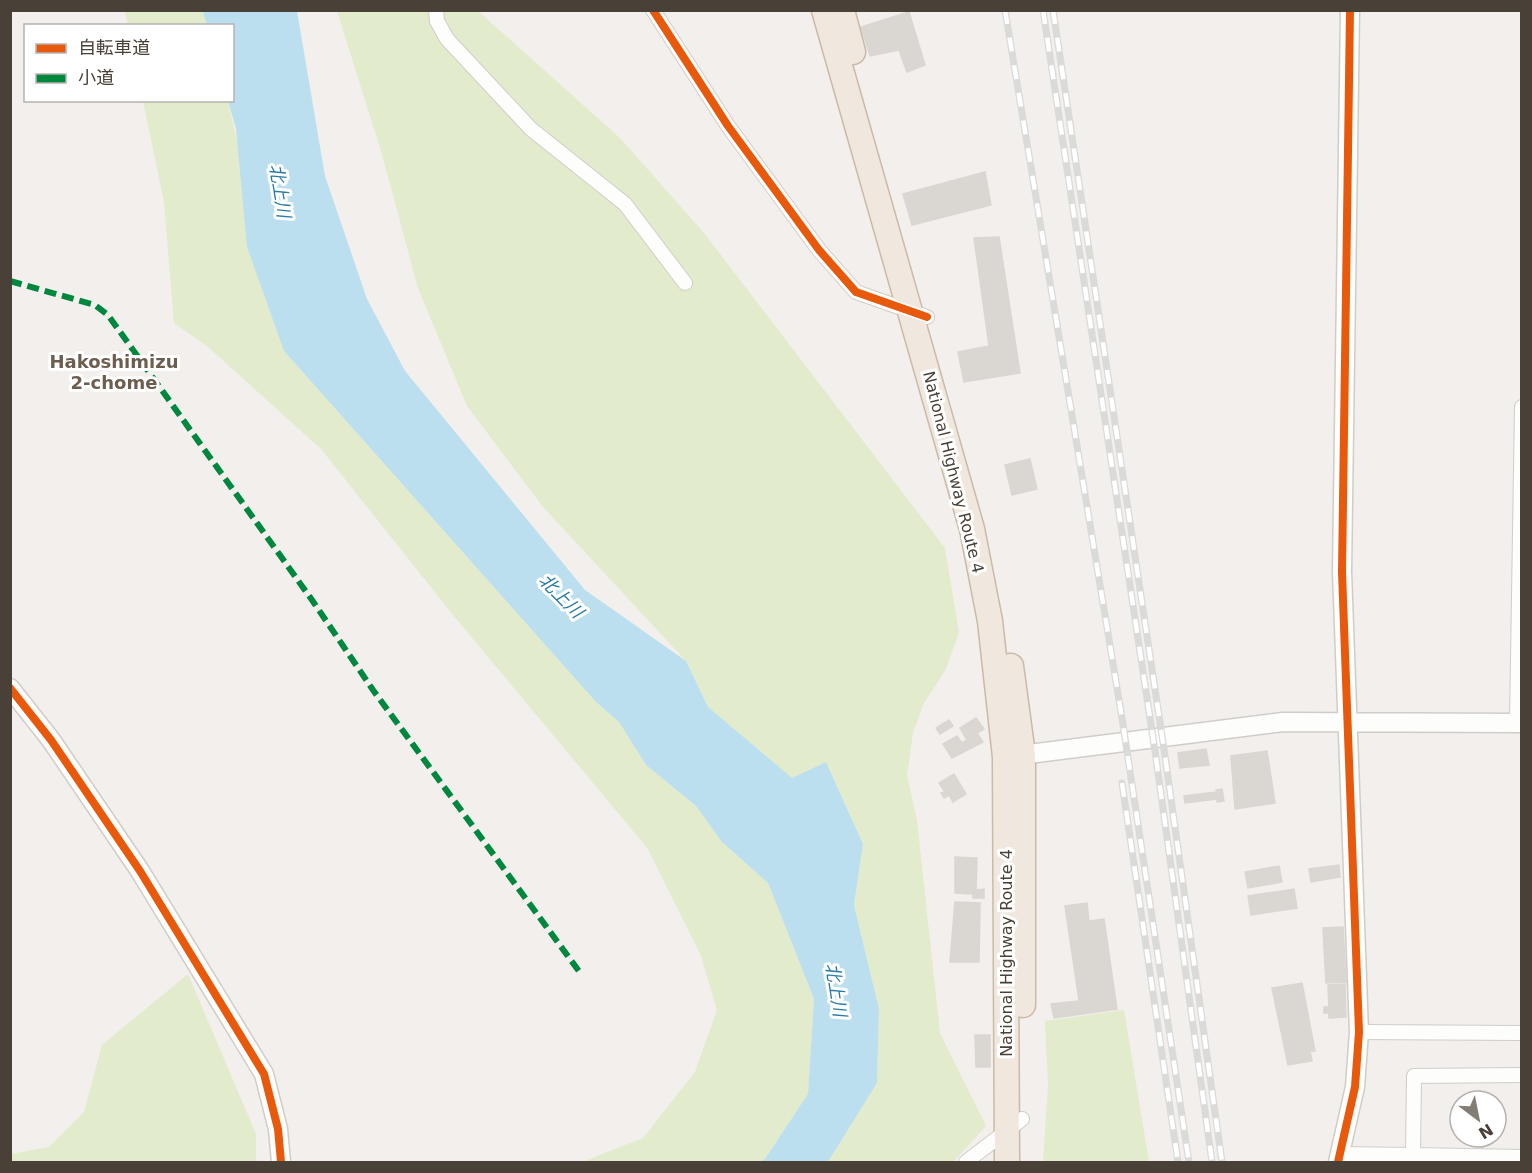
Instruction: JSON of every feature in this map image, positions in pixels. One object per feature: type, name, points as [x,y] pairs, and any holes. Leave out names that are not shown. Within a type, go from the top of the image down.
[{"type":"highway","name":"National Highway Route 4","points":[[824,10],[986,526],[1004,615],[1014,756],[1014,1125],[1006,1162]]},
{"type":"highway","name":"National Highway Route 4","points":[[842,10],[920,315]]},
{"type":"highway","name":"National Highway Route 4","points":[[1014,1125],[1022,1162]]},
{"type":"street","points":[[653,10],[728,126],[819,250],[856,292],[920,315]]},
{"type":"street","points":[[1350,10],[1342,572],[1359,1032],[1355,1087],[1340,1158],[1413,1155],[1521,1156]]},
{"type":"street","points":[[437,16],[447,39],[531,129],[625,204],[685,283]]},
{"type":"street","points":[[1014,756],[1283,722],[1347,720],[1519,723],[1521,407]]},
{"type":"street","points":[[12,694],[51,740],[140,871],[264,1074],[278,1129],[282,1162]]},
{"type":"street","points":[[1359,1032],[1521,1033]]},
{"type":"street","points":[[1413,1155],[1414,1076],[1521,1075]]},
{"type":"street","points":[[966,1162],[1014,1125]]},
{"type":"green space","points":[[125,11],[203,11],[207,24],[128,24]]},
{"type":"green space","points":[[337,11],[478,11],[620,138],[704,233],[945,548],[959,632],[946,669],[923,705],[913,733],[907,775],[917,820],[940,1033],[986,1126],[953,1162],[828,1162],[877,1083],[879,1009],[854,905],[863,844],[826,762],[792,779],[708,707],[686,661],[543,507],[467,406],[418,288],[381,151]]},
{"type":"green space","points":[[143,102],[228,102],[284,351],[596,702],[619,722],[646,765],[696,806],[722,842],[768,883],[814,999],[808,1095],[765,1159],[759,1162],[582,1162],[643,1138],[695,1072],[717,1010],[701,956],[648,849],[453,615],[321,449],[207,346],[174,323],[164,202]]},
{"type":"green space","points":[[188,974],[256,1134],[256,1162],[11,1162],[11,1154],[49,1147],[84,1112],[102,1045]]},
{"type":"green space","points":[[1124,1010],[1149,1162],[1043,1162],[1048,1085],[1045,1021]]},
{"type":"water","name":"北上川","points":[[297,11],[325,176],[367,299],[405,371],[585,590],[686,661],[708,707],[792,778],[826,762],[863,844],[854,905],[879,1009],[877,1083],[828,1162],[759,1162],[765,1159],[808,1094],[814,999],[768,883],[722,842],[696,806],[646,765],[619,722],[596,702],[284,351],[247,247],[236,129],[228,102],[234,102],[234,24],[207,24],[203,12]]},
{"type":"building","points":[[909,12],[925,65],[907,72],[899,50],[870,56],[861,27]]},
{"type":"building","points":[[985,172],[991,205],[912,225],[903,194]]},
{"type":"building","points":[[999,237],[1020,373],[964,382],[958,352],[989,346],[974,238]]},
{"type":"building","points":[[1030,459],[1037,489],[1012,495],[1005,465]]},
{"type":"building","points":[[976,718],[984,729],[977,733],[983,742],[952,758],[943,744],[957,736],[962,743],[967,740],[960,728]]},
{"type":"building","points":[[949,720],[953,726],[940,734],[936,728]]},
{"type":"building","points":[[1206,749],[1209,765],[1180,768],[1178,753]]},
{"type":"building","points":[[1267,751],[1275,803],[1235,809],[1231,756]]},
{"type":"building","points":[[954,774],[966,794],[953,802],[949,795],[944,798],[941,793],[945,792],[939,783]]},
{"type":"building","points":[[1222,789],[1224,801],[1217,802],[1217,799],[1185,803],[1184,796],[1217,792],[1216,790]]},
{"type":"building","points":[[955,857],[977,858],[976,890],[984,889],[984,898],[973,898],[973,894],[955,893]]},
{"type":"building","points":[[1339,865],[1340,877],[1311,882],[1309,869]]},
{"type":"building","points":[[1279,866],[1282,882],[1248,888],[1245,872]]},
{"type":"building","points":[[1294,889],[1297,908],[1251,915],[1248,896]]},
{"type":"building","points":[[955,902],[980,903],[979,962],[950,962]]},
{"type":"building","points":[[1087,903],[1089,921],[1104,919],[1117,1009],[1054,1018],[1051,1004],[1079,1001],[1065,906]]},
{"type":"building","points":[[1343,927],[1346,982],[1326,983],[1323,928]]},
{"type":"building","points":[[1302,983],[1315,1051],[1310,1051],[1312,1061],[1288,1065],[1272,988]]},
{"type":"building","points":[[1345,984],[1346,1017],[1329,1018],[1329,1013],[1324,1013],[1324,1007],[1329,1007],[1328,985]]},
{"type":"building","points":[[975,1035],[990,1035],[990,1067],[976,1067]]},
{"type":"railway","points":[[1005,10],[1122,718],[1189,1162]]},
{"type":"railway","points":[[1043,10],[1155,751],[1212,1162]]},
{"type":"railway","points":[[1053,10],[1164,749],[1222,1162]]},
{"type":"railway","points":[[1122,783],[1178,1162]]},
{"type":"marked path","points":[[10,281],[95,305],[108,315],[312,600],[373,690],[581,974]]},
{"type":"cycle path","points":[[653,10],[728,126],[819,250],[856,292],[927,317]]},
{"type":"cycle path","points":[[1338,1162],[1355,1087],[1359,1032],[1342,572],[1350,10]]},
{"type":"cycle path","points":[[10,688],[51,740],[140,871],[264,1074],[278,1129],[281,1162]]},
{"type":"district","name":"Hakoshimizu 2-chome","points":[[114,372]]}]
